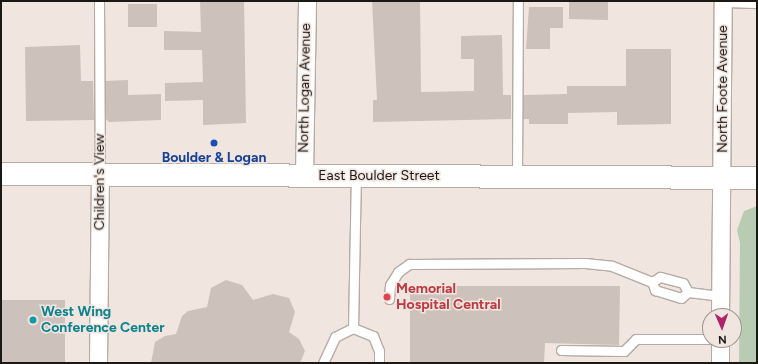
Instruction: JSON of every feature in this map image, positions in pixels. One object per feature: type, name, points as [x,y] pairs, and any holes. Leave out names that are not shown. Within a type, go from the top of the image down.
[{"type":"street","name":"North Logan Avenue","points":[[304,175],[307,1]]},
{"type":"street","name":"North Foote Avenue","points":[[720,308],[723,178],[723,2]]},
{"type":"street","name":"East Boulder Street","points":[[1,174],[757,178]]},
{"type":"street","name":"Children's View","points":[[98,363],[100,174]]},
{"type":"street","points":[[720,348],[720,363]]},
{"type":"lane","name":"Children's View","points":[[99,1],[100,174]]},
{"type":"lane","points":[[517,176],[518,1]]},
{"type":"lane","points":[[723,2],[757,3]]},
{"type":"lane","points":[[353,328],[356,176]]},
{"type":"lane","points":[[389,299],[390,285],[398,272],[409,264],[585,262],[612,266],[652,282],[655,290],[681,298],[688,292],[720,296]]},
{"type":"lane","points":[[652,282],[660,277],[683,283],[688,292]]},
{"type":"lane","points":[[323,363],[335,337],[353,328],[373,336],[379,351],[378,363]]},
{"type":"lane","points":[[561,350],[624,351],[636,339],[702,339]]},
{"type":"lane","points":[[329,352],[332,363]]},
{"type":"green space","points":[[757,206],[757,363],[739,363],[739,348],[742,348],[742,308],[739,308],[740,243],[737,230],[744,211]]},
{"type":"building","points":[[200,1],[244,1],[246,123],[203,125],[203,100],[165,101],[165,83],[203,82],[202,50],[164,50],[164,31],[201,32]]},
{"type":"building","points":[[372,1],[420,1],[421,92],[474,91],[474,59],[461,59],[461,36],[502,35],[503,95],[511,95],[511,119],[373,122],[373,100],[377,100]]},
{"type":"building","points":[[569,1],[608,1],[608,20],[569,19]]},
{"type":"building","points":[[128,4],[157,4],[157,27],[128,27]]},
{"type":"building","points":[[529,7],[563,7],[563,28],[550,28],[550,49],[526,49]]},
{"type":"building","points":[[80,45],[81,81],[93,81],[94,120],[26,121],[25,47]]},
{"type":"building","points":[[626,49],[671,49],[671,124],[617,125],[617,112],[568,113],[568,124],[529,124],[529,119],[523,119],[523,95],[567,94],[567,86],[626,86]]},
{"type":"building","points":[[128,80],[128,95],[161,94],[161,120],[109,122],[106,119],[105,81]]},
{"type":"building","points":[[226,280],[242,285],[253,300],[273,294],[289,298],[295,312],[289,332],[299,339],[305,351],[300,363],[151,363],[155,342],[165,336],[176,334],[182,316],[188,311],[207,307],[211,288]]},
{"type":"building","points":[[410,286],[620,286],[619,345],[545,343],[544,363],[410,363]]},
{"type":"building","name":"West Wing Conference Center","points":[[1,300],[65,300],[65,363],[1,363]]},
{"type":"place","name":"Boulder & Logan","points":[[214,143]]},
{"type":"place","name":"Memorial Hospital Central","points":[[387,297]]},
{"type":"place","name":"West Wing Conference Center","points":[[33,320]]}]
